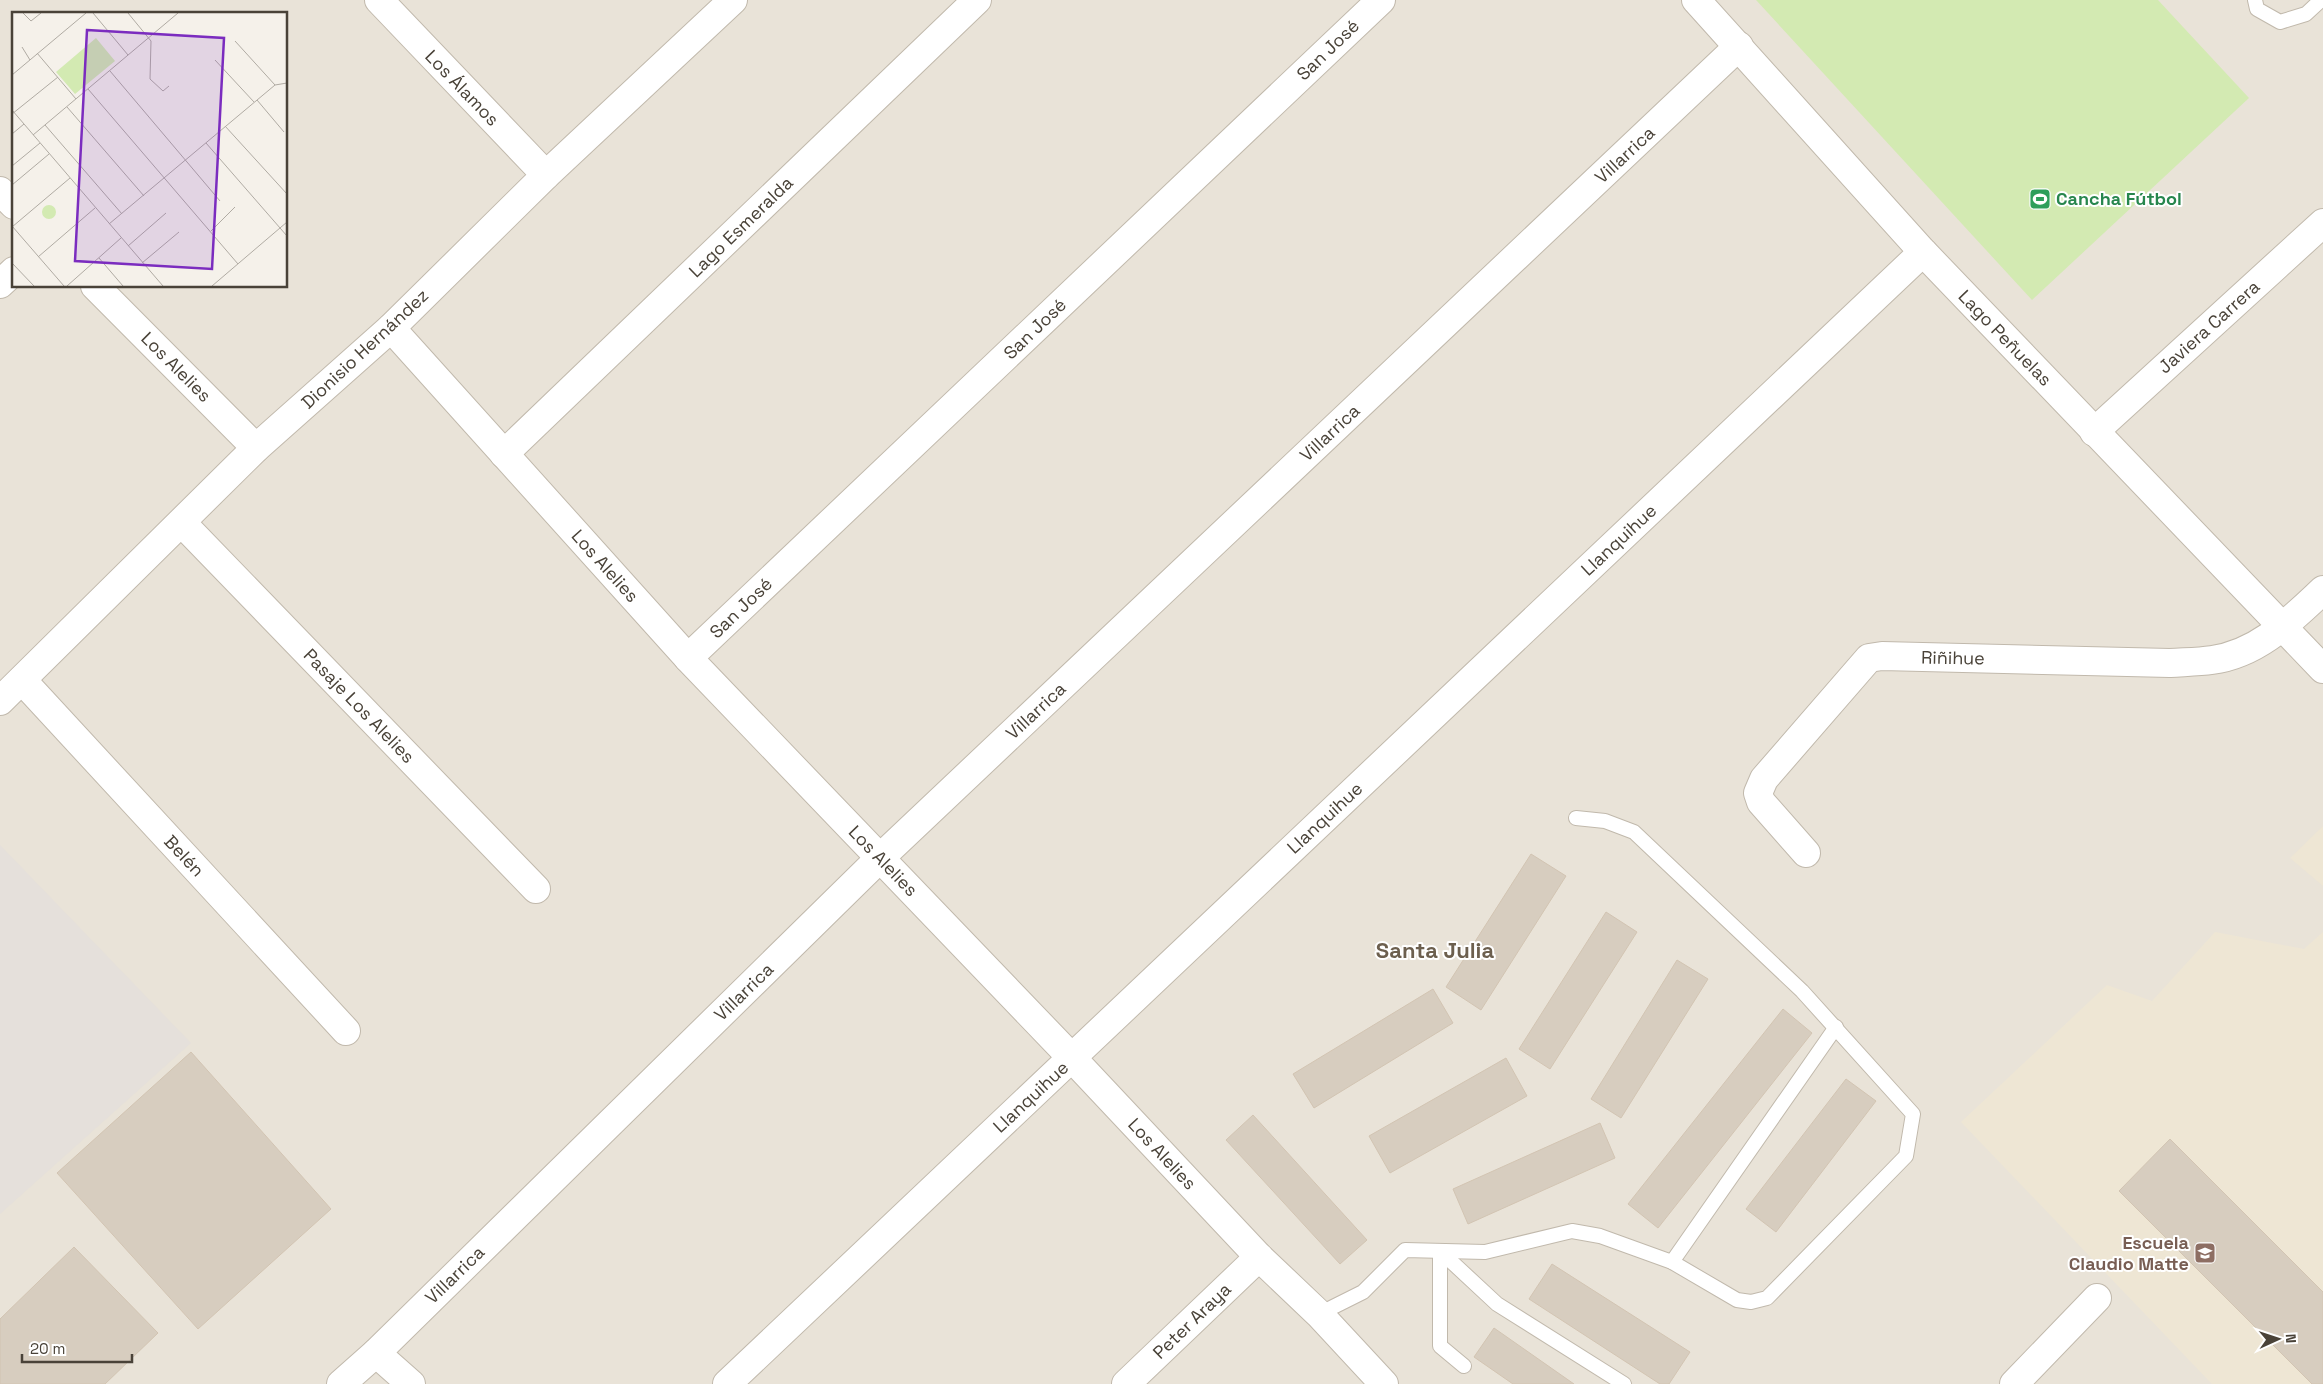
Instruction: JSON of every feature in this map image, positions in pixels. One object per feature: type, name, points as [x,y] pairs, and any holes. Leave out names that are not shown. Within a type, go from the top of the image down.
[{"type":"street","name":"Los Álamos","points":[[379,0],[546,176]]},
{"type":"street","name":"Dionisio Hernández","points":[[0,701],[183,524],[256,448],[390,328],[546,176],[733,0]]},
{"type":"street","name":"Lago Esmeralda","points":[[504,454],[977,0]]},
{"type":"street","name":"San José","points":[[688,658],[1381,0]]},
{"type":"street","name":"Lago Peñuelas","points":[[1696,0],[1923,252],[2323,669]]},
{"type":"street","name":"Villarrica","points":[[341,1384],[376,1353],[880,858],[1739,46]]},
{"type":"street","points":[[0,191],[12,203]]},
{"type":"street","name":"Javiera Carrera","points":[[2094,432],[2323,223]]},
{"type":"street","name":"Llanquihue","points":[[727,1384],[1923,252]]},
{"type":"street","points":[[0,284],[12,273]]},
{"type":"street","name":"Los Alelies","points":[[97,288],[256,448]]},
{"type":"street","name":"Los Alelies","points":[[390,328],[688,658],[1072,1058],[1259,1257],[1319,1314],[1384,1384]]},
{"type":"street","name":"Pasaje Los Alelies","points":[[183,524],[536,889]]},
{"type":"street","points":[[2282,627],[2323,590]]},
{"type":"street","name":"Riñihue","points":[[1806,853],[1761,802],[1758,793],[1764,779],[1869,658],[1882,656],[2170,663],[2213,660],[2250,649],[2282,627]]},
{"type":"street","name":"Belén","points":[[22,680],[346,1031]]},
{"type":"street","name":"Peter Araya","points":[[1126,1384],[1259,1257]]},
{"type":"street","points":[[2014,1384],[2097,1298]]},
{"type":"street","points":[[376,1353],[410,1384]]},
{"type":"lane","points":[[2255,0],[2257,9],[2280,22],[2306,14],[2321,0]]},
{"type":"lane","points":[[1319,1314],[1363,1292],[1406,1250],[1485,1252],[1572,1230],[1600,1236],[1672,1262],[1737,1300],[1751,1302],[1767,1298],[1906,1156],[1913,1114],[1802,991],[1634,832],[1606,821],[1576,818]]},
{"type":"lane","points":[[1672,1262],[1836,1027]]},
{"type":"lane","points":[[1440,1251],[1440,1346],[1464,1366]]},
{"type":"lane","points":[[1440,1251],[1497,1304],[1624,1384]]},
{"type":"shaded area","points":[[0,0],[2323,0],[2323,1384],[0,1384]]},
{"type":"shaded area","points":[[2323,826],[2323,886],[2290,858]]},
{"type":"shaded area","points":[[0,845],[191,1043],[0,1214]]},
{"type":"shaded area","name":"Escuela Claudio Matte","points":[[2215,932],[2304,949],[2323,932],[2323,1384],[2212,1384],[1961,1122],[2107,985],[2152,1001]]},
{"type":"green space","name":"Cancha Fútbol","points":[[1756,0],[2158,0],[2249,98],[2032,300]]},
{"type":"building","points":[[1531,854],[1566,876],[1481,1010],[1446,987]]},
{"type":"building","points":[[1606,912],[1637,932],[1550,1069],[1519,1049]]},
{"type":"building","points":[[1677,960],[1708,979],[1621,1118],[1591,1099]]},
{"type":"building","points":[[1433,989],[1453,1023],[1314,1108],[1293,1074]]},
{"type":"building","points":[[1783,1009],[1812,1033],[1658,1228],[1628,1204]]},
{"type":"building","points":[[191,1052],[331,1209],[198,1329],[57,1173]]},
{"type":"building","points":[[1506,1058],[1527,1096],[1390,1173],[1369,1136]]},
{"type":"building","points":[[1846,1079],[1876,1101],[1776,1232],[1746,1209]]},
{"type":"building","points":[[1253,1115],[1367,1240],[1340,1264],[1226,1140]]},
{"type":"building","points":[[1600,1123],[1615,1158],[1468,1224],[1453,1189]]},
{"type":"building","points":[[2170,1139],[2323,1292],[2323,1384],[2312,1384],[2119,1191]]},
{"type":"building","points":[[74,1247],[158,1333],[105,1384],[0,1384],[0,1319]]},
{"type":"building","points":[[1552,1264],[1690,1352],[1669,1384],[1660,1384],[1529,1299]]},
{"type":"building","points":[[1494,1328],[1574,1384],[1513,1384],[1474,1357]]},
{"type":"place","name":"Cancha Fútbol","points":[[2040,199]]},
{"type":"place","name":"Escuela Claudio Matte","points":[[2205,1253]]},
{"type":"district","name":"Santa Julia","points":[[1435,950]]}]
